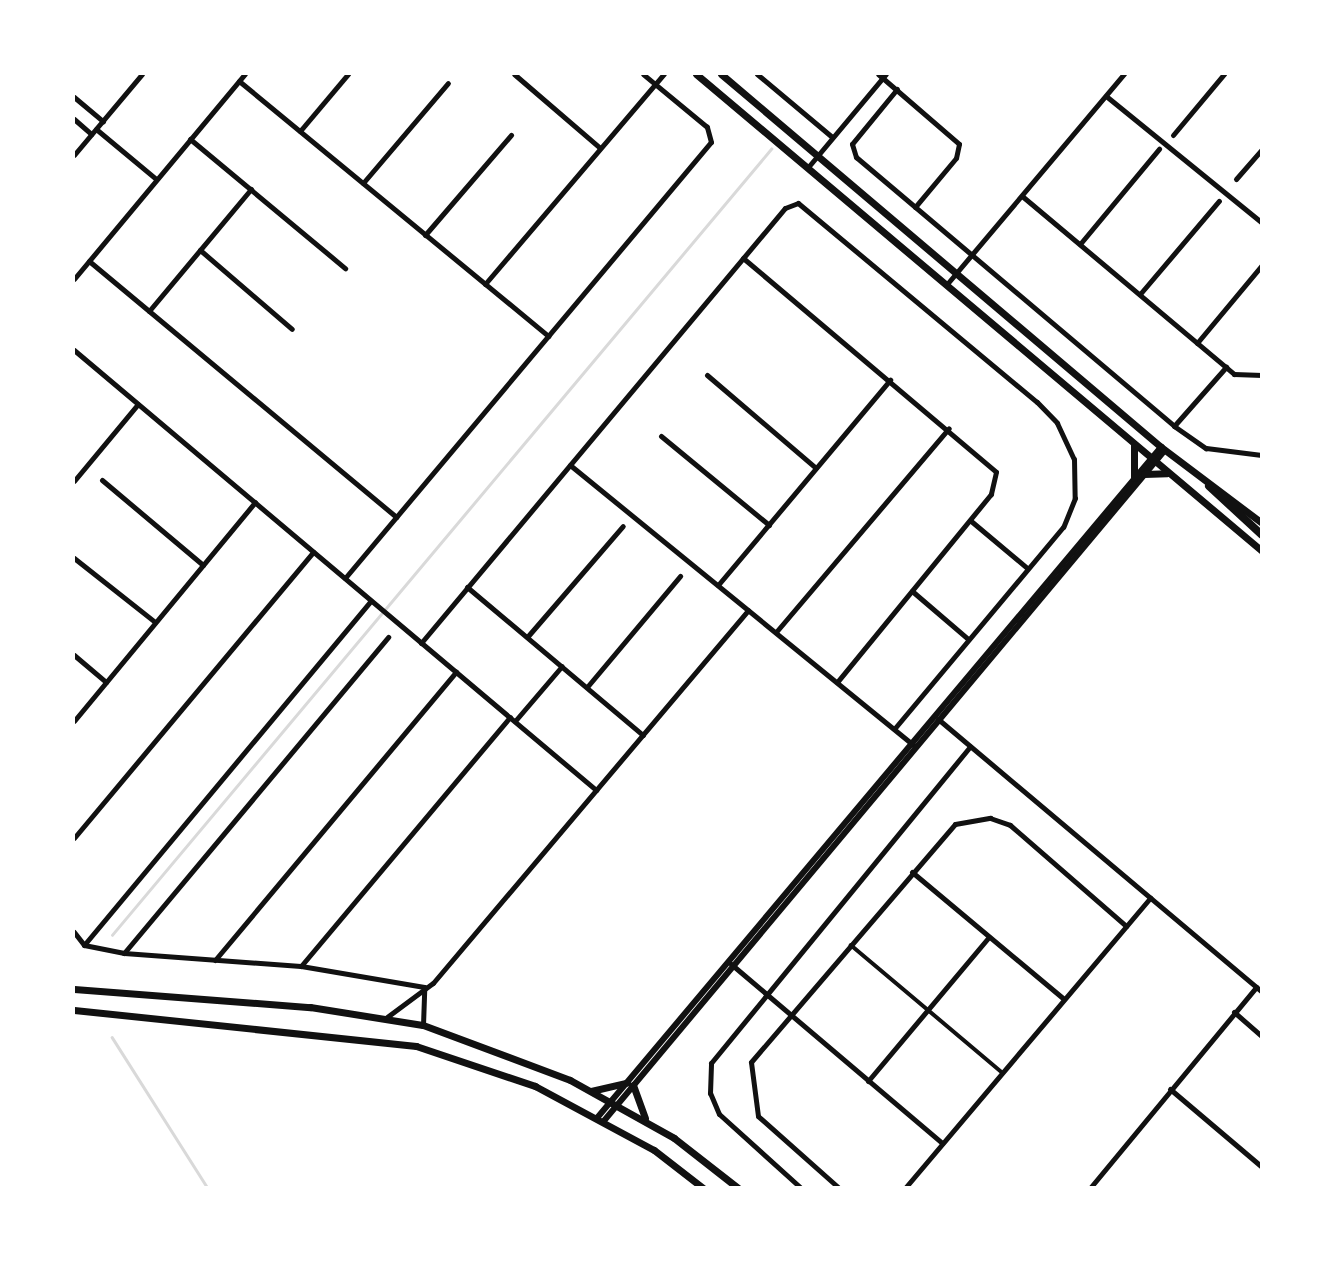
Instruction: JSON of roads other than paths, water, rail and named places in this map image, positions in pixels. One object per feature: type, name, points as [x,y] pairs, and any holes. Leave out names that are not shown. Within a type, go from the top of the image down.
[{"type":"highway","points":[[1209,486],[1262,535]]},
{"type":"main road","points":[[696,74],[809,166],[1262,551]]},
{"type":"main road","points":[[720,74],[1163,449],[1262,523]]},
{"type":"main road","points":[[1134,444],[1134,478]]},
{"type":"main road","points":[[1144,474],[1169,473]]},
{"type":"main road","points":[[74,989],[387,1017],[423,1024],[519,1056],[614,1103],[648,1121],[738,1188]]},
{"type":"main road","points":[[74,1010],[416,1046],[508,1074],[600,1120],[703,1188]]},
{"type":"main road","points":[[590,1091],[630,1084],[648,1121]]},
{"type":"street","points":[[74,155],[142,74]]},
{"type":"street","points":[[74,279],[245,74]]},
{"type":"street","points":[[300,131],[348,74]]},
{"type":"street","points":[[514,74],[600,148]]},
{"type":"street","points":[[345,578],[711,142],[707,127],[643,74]]},
{"type":"street","points":[[485,284],[664,74]]},
{"type":"street","points":[[757,74],[832,138]]},
{"type":"street","points":[[947,284],[1124,74]]},
{"type":"street","points":[[1173,135],[1224,74]]},
{"type":"street","points":[[809,166],[882,75],[930,117],[960,149],[915,207]]},
{"type":"street","points":[[239,81],[548,336]]},
{"type":"street","points":[[363,183],[448,83]]},
{"type":"street","points":[[897,89],[851,148],[915,207],[1174,426],[1206,448],[1262,455]]},
{"type":"street","points":[[1106,96],[1262,223]]},
{"type":"street","points":[[74,97],[103,121]]},
{"type":"street","points":[[74,119],[156,179]]},
{"type":"street","points":[[425,235],[511,135]]},
{"type":"street","points":[[190,139],[345,268]]},
{"type":"street","points":[[1080,244],[1159,149]]},
{"type":"street","points":[[1236,179],[1262,149]]},
{"type":"street","points":[[149,311],[251,189]]},
{"type":"street","points":[[1022,196],[1226,367],[1241,377],[1262,375]]},
{"type":"street","points":[[1140,294],[1219,201]]},
{"type":"street","points":[[421,643],[785,208],[798,203],[1057,423],[1074,459],[1075,498],[1063,527],[894,729]]},
{"type":"street","points":[[200,250],[292,329]]},
{"type":"street","points":[[743,258],[949,429],[996,472],[995,487],[971,521],[837,682]]},
{"type":"street","points":[[89,261],[396,517]]},
{"type":"street","points":[[1197,343],[1262,265]]},
{"type":"street","points":[[74,349],[596,790]]},
{"type":"street","points":[[1174,426],[1226,367]]},
{"type":"street","points":[[707,375],[816,468]]},
{"type":"street","points":[[718,585],[890,380]]},
{"type":"street","points":[[74,481],[138,404]]},
{"type":"street","points":[[776,632],[949,429]]},
{"type":"street","points":[[661,436],[769,524]]},
{"type":"street","points":[[600,1120],[1134,478],[1163,449]]},
{"type":"street","points":[[935,717],[1144,474],[1153,460]]},
{"type":"street","points":[[74,465],[81,472]]},
{"type":"street","points":[[570,465],[913,744]]},
{"type":"street","points":[[102,481],[202,565]]},
{"type":"street","points":[[74,721],[255,502]]},
{"type":"street","points":[[971,521],[1027,568]]},
{"type":"street","points":[[528,636],[622,526]]},
{"type":"street","points":[[74,838],[313,552]]},
{"type":"street","points":[[74,558],[155,622]]},
{"type":"street","points":[[587,687],[680,576]]},
{"type":"street","points":[[467,587],[643,735]]},
{"type":"street","points":[[912,591],[968,639]]},
{"type":"street","points":[[84,945],[371,601]]},
{"type":"street","points":[[387,1017],[424,987],[748,610]]},
{"type":"street","points":[[124,953],[388,637]]},
{"type":"street","points":[[74,655],[106,682]]},
{"type":"street","points":[[302,966],[512,719],[562,666]]},
{"type":"street","points":[[215,960],[456,672]]},
{"type":"street","points":[[935,717],[1262,992]]},
{"type":"street","points":[[801,1188],[719,1114],[710,1093],[715,1051],[970,746]]},
{"type":"street","points":[[839,1188],[754,1110],[751,1062],[955,824],[1000,819],[1126,926]]},
{"type":"street","points":[[912,872],[1064,999]]},
{"type":"street","points":[[905,1188],[1150,898]]},
{"type":"street","points":[[74,932],[84,945],[124,953],[302,966],[424,987]]},
{"type":"street","points":[[868,1081],[989,937]]},
{"type":"street","points":[[850,944],[1002,1072]]},
{"type":"street","points":[[730,964],[942,1143]]},
{"type":"street","points":[[423,1024],[424,987]]},
{"type":"street","points":[[1090,1188],[1256,987]]},
{"type":"street","points":[[1234,1012],[1262,1036]]},
{"type":"street","points":[[1170,1089],[1262,1167]]},
{"type":"waterway","points":[[112,935],[771,149]]},
{"type":"waterway","points":[[112,1037],[208,1188]]}]
